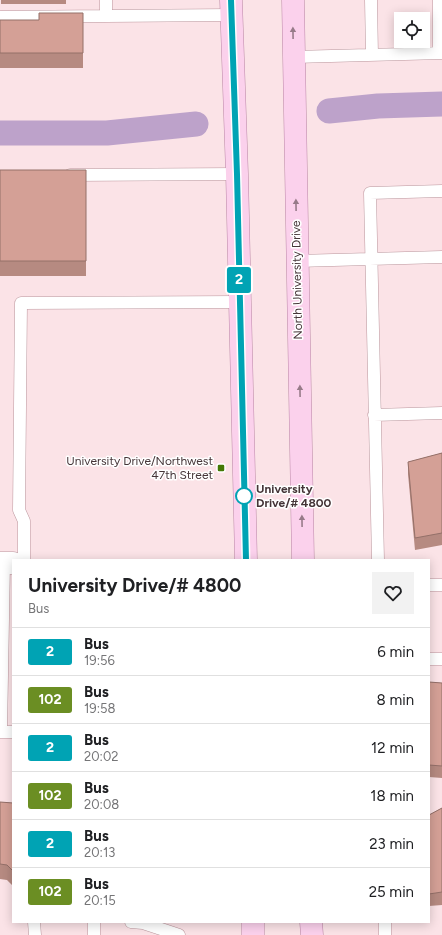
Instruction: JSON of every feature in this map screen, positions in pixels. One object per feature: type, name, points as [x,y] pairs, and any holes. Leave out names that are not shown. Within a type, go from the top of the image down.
[{"type":"main road","name":"North University Drive","points":[[293,0],[303,559]]},
{"type":"main road","points":[[232,7],[246,559]]},
{"type":"main road","points":[[253,923],[253,935]]},
{"type":"main road","points":[[311,923],[312,935]]},
{"type":"lane","points":[[106,0],[106,16]]},
{"type":"lane","points":[[371,0],[372,55]]},
{"type":"lane","points":[[294,57],[441,53],[439,0]]},
{"type":"lane","points":[[0,17],[106,16],[232,7]]},
{"type":"lane","points":[[56,175],[237,174]]},
{"type":"lane","points":[[378,559],[370,193],[442,191]]},
{"type":"lane","points":[[297,261],[442,258]]},
{"type":"lane","points":[[12,732],[1,732],[10,562],[24,521],[19,510],[21,302],[240,302]]},
{"type":"lane","points":[[374,415],[442,413]]},
{"type":"lane","points":[[430,585],[442,585]]},
{"type":"lane","points":[[430,659],[442,659]]},
{"type":"lane","points":[[34,923],[34,935]]},
{"type":"lane","points":[[94,923],[94,935]]},
{"type":"lane","points":[[141,923],[158,931],[179,935]]},
{"type":"lane","points":[[385,923],[385,935]]},
{"type":"building","points":[[39,13],[83,13],[83,53],[0,53],[0,20],[39,20]]},
{"type":"building","points":[[0,170],[86,170],[86,261],[0,261]]},
{"type":"building","points":[[442,453],[442,533],[415,538],[408,462]]},
{"type":"building","points":[[430,682],[442,683],[442,766],[430,765]]},
{"type":"building","points":[[0,802],[12,803],[12,870],[7,865],[0,864]]},
{"type":"building","points":[[442,808],[442,892],[430,894],[430,814]]},
{"type":"waterway","points":[[329,111],[378,106],[442,104]]},
{"type":"waterway","points":[[0,133],[107,133],[196,124]]},
{"type":"bus line","name":"2","points":[[231,0],[237,174],[246,559]]},
{"type":"place","name":"University Drive/Northwest 47th Street","points":[[221,468]]},
{"type":"place","name":"University Drive/# 4800","points":[[244,496]]}]
